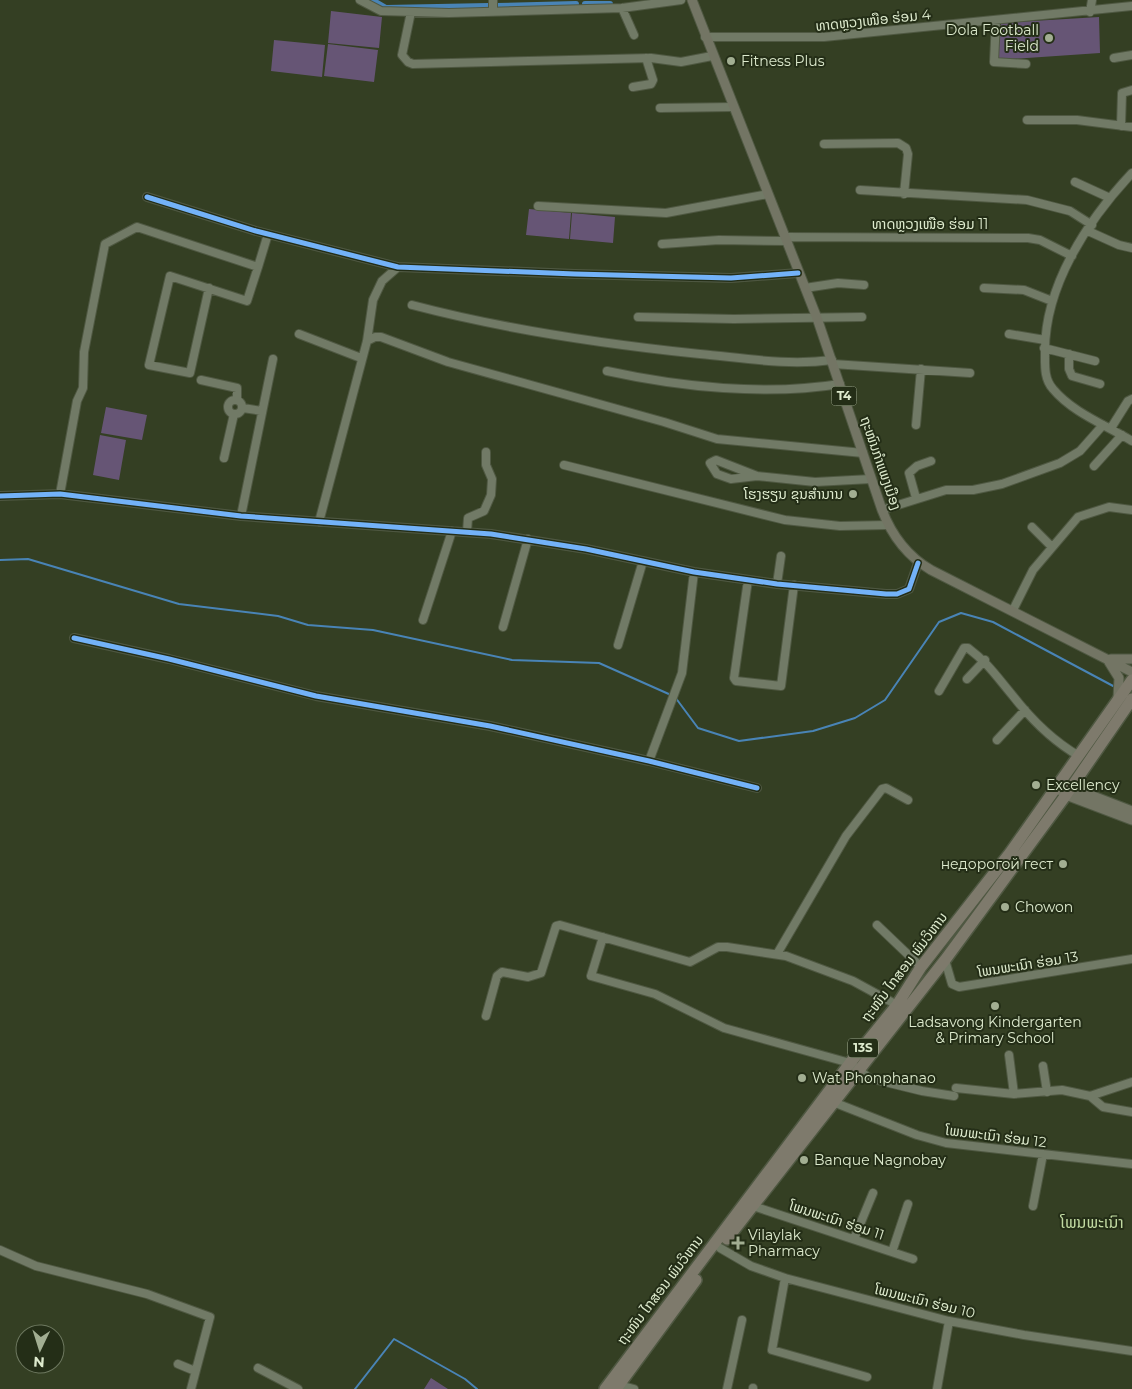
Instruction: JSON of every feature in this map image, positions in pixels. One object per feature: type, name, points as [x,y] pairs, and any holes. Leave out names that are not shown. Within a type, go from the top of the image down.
[{"type":"highway","name":"ຖະໜົນ ໄກສອນ ພົມວິຫານ","points":[[605,1389],[854,1067],[945,960],[1064,789],[1119,704],[1128,678]]},
{"type":"highway","name":"ຖະໜົນ ໄກສອນ ພົມວິຫານ","points":[[617,1387],[720,1248],[833,1102],[854,1067],[921,967],[1010,853],[1064,789],[1079,756],[1119,704],[1132,699]]},
{"type":"main road","name":"ຖະໜົນກຳແພງເມືອງ","points":[[692,0],[712,56],[817,318],[888,525],[903,548],[918,562],[1106,658],[1128,678]]},
{"type":"main road","points":[[1106,658],[1132,659]]},
{"type":"main road","points":[[1106,658],[1128,678]]},
{"type":"main road","points":[[1064,789],[1132,811]]},
{"type":"main road","points":[[1064,789],[1132,820]]},
{"type":"street","points":[[360,0],[381,11],[411,12],[493,12],[622,8],[681,0]]},
{"type":"street","points":[[493,0],[493,12]]},
{"type":"street","points":[[1090,12],[1092,0]]},
{"type":"street","name":"ທາດຫຼວງເໜືອ ຮ່ອມ 4","points":[[705,37],[824,38],[1090,12],[1132,6]]},
{"type":"street","points":[[622,8],[634,35]]},
{"type":"street","points":[[411,12],[402,55],[404,59],[413,64],[646,58],[681,62],[712,56]]},
{"type":"street","points":[[996,20],[994,62],[1026,64]]},
{"type":"street","points":[[1114,58],[1132,55]]},
{"type":"street","points":[[633,87],[651,84],[653,80],[646,58]]},
{"type":"street","points":[[1121,126],[1122,93],[1132,90]]},
{"type":"street","points":[[660,108],[733,107]]},
{"type":"street","points":[[1027,120],[1076,120],[1132,128]]},
{"type":"street","points":[[824,144],[898,144],[906,148],[908,154],[904,194]]},
{"type":"street","points":[[1132,173],[1110,198],[1072,256],[1052,301],[1045,344],[1045,373],[1052,389],[1066,403],[1132,441]]},
{"type":"street","points":[[1075,182],[1110,198]]},
{"type":"street","points":[[860,190],[1027,200],[1070,211],[1090,228],[1119,245],[1132,248]]},
{"type":"street","points":[[538,206],[666,213],[768,194]]},
{"type":"street","points":[[147,197],[268,234],[398,267],[556,274],[721,277],[765,277],[798,273]]},
{"type":"street","points":[[60,494],[77,401],[83,388],[84,352],[105,244],[137,227],[258,267]]},
{"type":"street","points":[[209,288],[190,373],[149,366],[170,276],[209,288],[247,300],[268,234]]},
{"type":"street","name":"ທາດຫຼວງເໜືອ ຮ່ອມ 11","points":[[662,244],[719,240],[909,236],[1028,238],[1040,240],[1072,256]]},
{"type":"street","points":[[319,522],[367,341],[374,300],[382,281],[398,267]]},
{"type":"street","points":[[805,288],[831,283],[864,285]]},
{"type":"street","points":[[984,288],[1024,290],[1052,301]]},
{"type":"street","points":[[412,305],[482,323],[594,341],[762,360],[806,363],[832,362],[970,373]]},
{"type":"street","points":[[638,317],[817,318],[862,316]]},
{"type":"street","points":[[299,334],[361,358]]},
{"type":"street","points":[[1009,334],[1096,361]]},
{"type":"street","points":[[367,341],[375,337],[381,338],[448,362],[664,422],[717,439],[863,453]]},
{"type":"street","points":[[1069,354],[1069,369],[1072,376],[1100,384]]},
{"type":"street","points":[[241,516],[272,359]]},
{"type":"street","points":[[916,425],[921,369]]},
{"type":"street","points":[[607,371],[661,383],[702,386],[797,390],[840,384]]},
{"type":"street","points":[[201,380],[237,388],[236,400]]},
{"type":"street","points":[[882,510],[946,490],[973,490],[1002,484],[1060,463],[1080,451],[1132,399]]},
{"type":"street","points":[[236,400],[241,402],[243,408]]},
{"type":"street","points":[[234,414],[230,412],[228,406],[232,401],[236,400]]},
{"type":"street","points":[[243,408],[262,411]]},
{"type":"street","points":[[234,414],[241,412],[243,408]]},
{"type":"street","points":[[224,458],[234,414]]},
{"type":"street","points":[[1094,466],[1122,435]]},
{"type":"street","points":[[467,532],[468,518],[484,511],[490,495],[492,480],[486,465],[486,452]]},
{"type":"street","points":[[757,476],[716,460],[710,463],[710,466],[722,478],[757,476],[814,482],[871,479]]},
{"type":"street","points":[[916,498],[909,473],[917,466],[931,461]]},
{"type":"street","points":[[564,465],[786,520],[840,526],[888,525]]},
{"type":"street","points":[[0,496],[60,494],[102,497],[241,516],[528,538],[694,572],[777,584],[897,594],[909,589],[918,562]]},
{"type":"street","points":[[1013,610],[1033,570],[1051,546],[1078,517],[1109,507],[1132,510]]},
{"type":"street","points":[[1032,528],[1051,546]]},
{"type":"street","points":[[423,620],[452,531]]},
{"type":"street","points":[[503,627],[528,538]]},
{"type":"street","points":[[777,584],[781,556]]},
{"type":"street","points":[[618,645],[643,561]]},
{"type":"street","points":[[648,761],[683,667],[694,572]]},
{"type":"street","points":[[748,580],[734,678],[736,681],[750,684],[781,686],[794,585]]},
{"type":"street","points":[[74,638],[169,659],[316,696],[490,726],[648,761],[757,788]]},
{"type":"street","points":[[939,691],[964,648],[985,660],[1038,724],[1079,756]]},
{"type":"street","points":[[967,679],[985,660]]},
{"type":"street","points":[[996,740],[1025,710]]},
{"type":"street","points":[[777,954],[846,836],[882,789],[886,788],[908,800]]},
{"type":"street","points":[[486,1016],[497,976],[502,972],[528,978],[540,973],[556,926],[560,925],[690,962],[718,947],[777,954],[853,981],[897,1005]]},
{"type":"street","points":[[877,925],[921,967]]},
{"type":"street","points":[[603,937],[591,976],[655,994],[724,1028],[854,1067],[869,1078],[922,1091],[1014,1094],[1062,1090],[1090,1096],[1103,1107],[1132,1112]]},
{"type":"street","name":"ໂພນພະເນົາ ຮ່ອມ 13","points":[[945,960],[952,984],[959,987],[1132,959]]},
{"type":"street","points":[[1009,1055],[1014,1094]]},
{"type":"street","points":[[1043,1066],[1047,1092]]},
{"type":"street","points":[[1090,1096],[1132,1082]]},
{"type":"street","name":"ໂພນພະເນົາ ຮ່ອມ 12","points":[[833,1102],[937,1141],[1132,1164]]},
{"type":"street","points":[[1033,1206],[1043,1154]]},
{"type":"street","points":[[854,1239],[873,1193]]},
{"type":"street","points":[[892,1252],[908,1204]]},
{"type":"street","name":"ໂພນພະເນົາ ຮ່ອມ 11","points":[[753,1206],[914,1259]]},
{"type":"street","name":"ໂພນພະເນົາ ຮ່ອມ 10","points":[[720,1248],[751,1266],[785,1278],[949,1321],[1024,1335],[1132,1351]]},
{"type":"street","points":[[0,1250],[36,1266],[147,1294],[210,1317],[191,1389]]},
{"type":"street","points":[[785,1278],[772,1350],[867,1377]]},
{"type":"street","points":[[727,1389],[742,1320]]},
{"type":"street","points":[[937,1389],[949,1321]]},
{"type":"street","points":[[178,1364],[195,1371]]},
{"type":"street","points":[[258,1368],[298,1389]]},
{"type":"street","points":[[279,1389],[282,1381]]},
{"type":"street","points":[[617,1387],[634,1389]]},
{"type":"shaded area","points":[[331,11],[382,17],[379,48],[328,43]]},
{"type":"shaded area","name":"Dola Football Field","points":[[1099,17],[1100,53],[997,60],[1001,23]]},
{"type":"shaded area","points":[[274,40],[325,45],[322,77],[271,71]]},
{"type":"shaded area","points":[[328,44],[378,50],[374,82],[324,76]]},
{"type":"shaded area","points":[[529,209],[571,213],[569,239],[526,235]]},
{"type":"shaded area","points":[[572,213],[615,217],[613,243],[570,239]]},
{"type":"shaded area","points":[[106,407],[147,415],[142,440],[101,433]]},
{"type":"shaded area","points":[[100,435],[126,440],[119,480],[93,475]]},
{"type":"shaded area","points":[[431,1378],[448,1389],[424,1389]]},
{"type":"waterway","points":[[372,0],[386,8],[489,6]]},
{"type":"waterway","points":[[496,6],[576,4]]},
{"type":"waterway","points":[[585,4],[610,4]]},
{"type":"waterway","points":[[0,560],[28,559],[179,604],[278,616],[308,625],[373,630],[512,660],[599,663],[671,695]]},
{"type":"waterway","points":[[675,697],[698,728],[739,741],[813,731],[855,718],[885,700],[939,622],[961,613],[993,622],[1115,687]]},
{"type":"waterway","points":[[355,1389],[394,1339],[465,1379],[477,1389]]},
{"type":"cycle path","points":[[147,197],[256,231],[398,267],[731,278],[798,273]]},
{"type":"cycle path","points":[[0,496],[60,494],[241,516],[491,534],[586,549],[694,572],[777,584],[886,594],[897,594],[909,589],[918,563]]},
{"type":"cycle path","points":[[74,638],[169,659],[316,696],[490,726],[649,761],[757,788]]},
{"type":"place","name":"Dola Football Field","points":[[1049,38]]},
{"type":"place","name":"Fitness Plus","points":[[731,61]]},
{"type":"place","name":"ໂຮງຮຽນ ຂຸນສຳນານ","points":[[853,494]]},
{"type":"place","name":"Excellency","points":[[1036,785]]},
{"type":"place","name":"недорогой гест","points":[[1063,864]]},
{"type":"place","name":"Chowon","points":[[1005,907]]},
{"type":"place","name":"Ladsavong Kindergarten & Primary School","points":[[995,1006]]},
{"type":"place","name":"Wat Phonphanao","points":[[802,1078]]},
{"type":"place","name":"Banque Nagnobay","points":[[804,1160]]},
{"type":"place","name":"Vilaylak Pharmacy","points":[[738,1243]]},
{"type":"district","name":"ໂພນພະເນົາ","points":[[1092,1222]]}]
